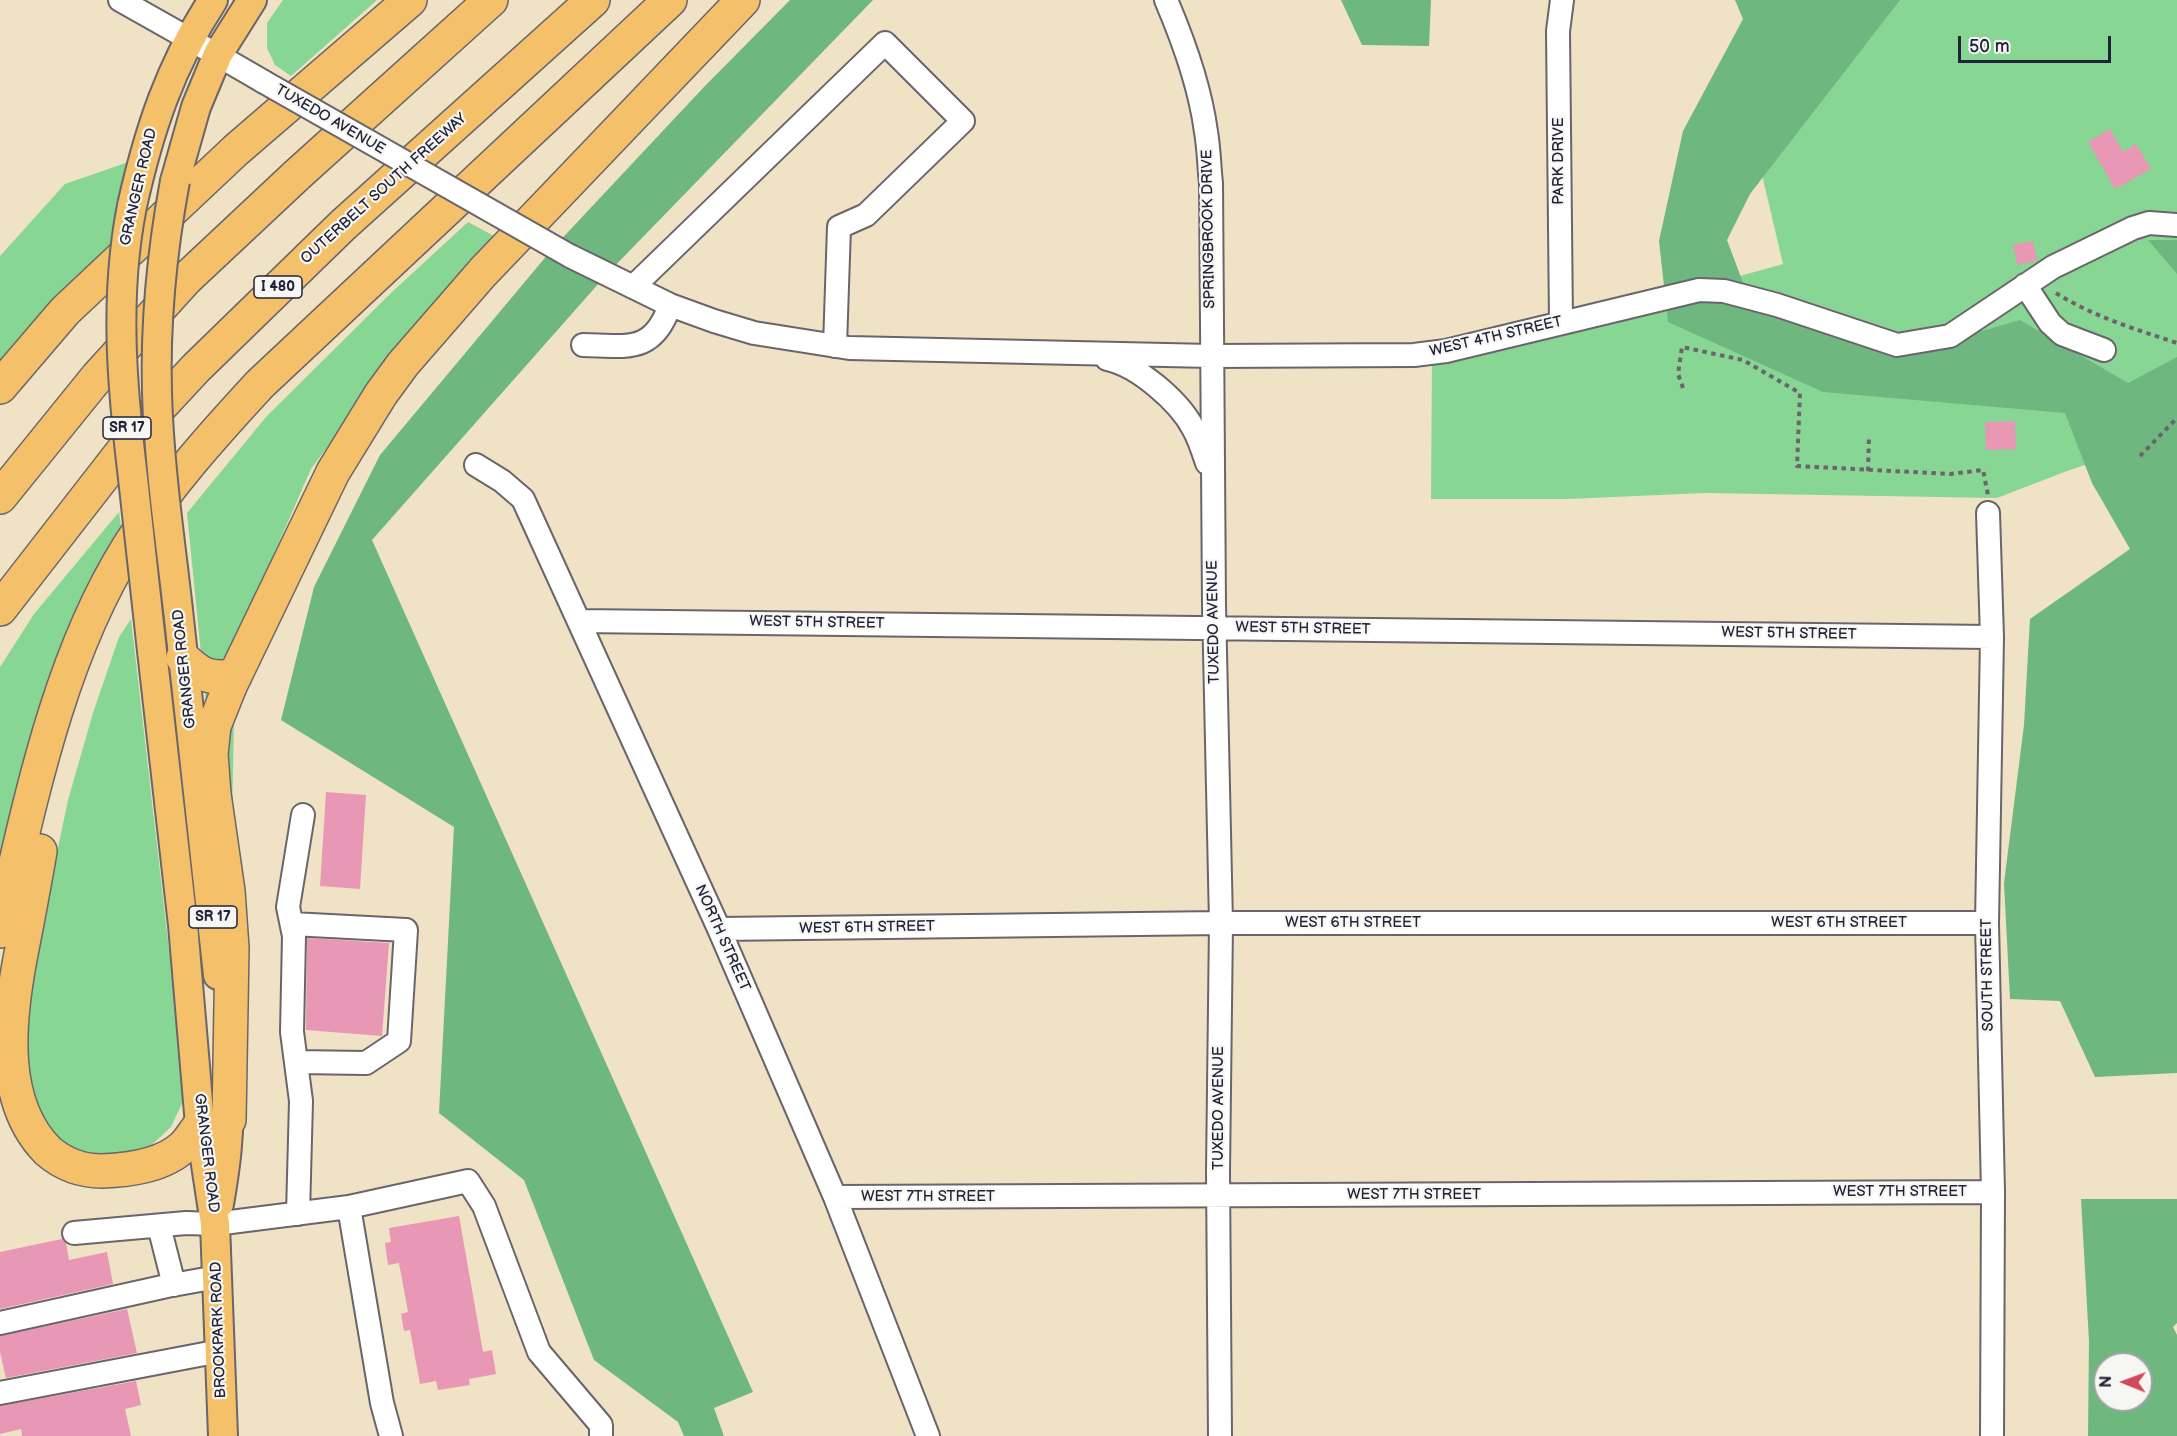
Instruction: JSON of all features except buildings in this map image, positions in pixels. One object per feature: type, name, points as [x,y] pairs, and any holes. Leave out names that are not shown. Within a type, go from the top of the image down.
[{"type":"highway","points":[[0,387],[65,311],[236,150],[410,0]]},
{"type":"highway","points":[[0,497],[76,402],[136,332],[187,278],[298,174],[491,0]]},
{"type":"highway","name":"OUTERBELT SOUTH FREEWAY","points":[[0,609],[143,424],[196,368],[343,225],[593,0]]},
{"type":"highway","points":[[0,931],[51,726],[90,619],[128,548],[149,515],[178,477],[260,384],[670,0]]},
{"type":"highway","points":[[40,771],[41,848],[8,1027],[8,1079],[13,1102],[23,1122],[38,1143],[52,1155],[71,1166],[96,1171],[146,1165],[168,1157],[215,1122],[232,948],[228,891],[214,794],[211,754],[214,726],[235,676],[333,472],[381,393],[403,364],[483,272],[743,0]]},
{"type":"highway","points":[[183,658],[203,675],[219,678],[235,676]]},
{"type":"main road","name":"GRANGER ROAD","points":[[213,0],[188,39],[156,112],[132,206],[123,269],[120,348],[183,925],[215,1122],[227,1159],[215,1224]]},
{"type":"main road","name":"GRANGER ROAD","points":[[215,1122],[215,943],[183,658],[157,394],[160,296],[165,233],[175,181],[196,107],[218,54],[252,0]]},
{"type":"main road","name":"BROOKPARK ROAD","points":[[215,1224],[223,1436]]},
{"type":"street","name":"TUXEDO AVENUE","points":[[120,0],[570,256],[669,305],[754,333],[835,346],[1211,356],[1221,923],[1220,1436]]},
{"type":"street","name":"SPRINGBROOK DRIVE","points":[[1166,0],[1183,40],[1206,131],[1211,183],[1211,356]]},
{"type":"street","name":"PARK DRIVE","points":[[1561,322],[1558,31],[1562,0]]},
{"type":"street","points":[[633,287],[885,43],[963,121],[866,215],[838,227],[835,346]]},
{"type":"street","name":"WEST 4TH STREET","points":[[1211,356],[1414,355],[1446,351],[1699,290],[1724,291],[1777,305],[1897,345],[1950,336],[2053,267],[2133,228],[2149,223],[2177,225]]},
{"type":"street","points":[[2025,285],[2050,323],[2062,334],[2104,350]]},
{"type":"street","points":[[584,345],[641,344],[656,334],[669,305]]},
{"type":"street","points":[[1083,353],[1117,361],[1144,376],[1173,402],[1193,427],[1206,461],[1213,489]]},
{"type":"street","name":"NORTH STREET","points":[[476,465],[501,481],[523,500],[718,929],[835,1197],[928,1436]]},
{"type":"street","name":"SOUTH STREET","points":[[1989,509],[1992,637],[1987,923],[1993,1192],[1992,1436]]},
{"type":"street","name":"WEST 5TH STREET","points":[[579,621],[1992,637]]},
{"type":"street","points":[[298,1214],[301,1101],[292,1032],[294,936],[288,907],[303,815]]},
{"type":"street","name":"WEST 6TH STREET","points":[[718,929],[1221,923],[1987,923]]},
{"type":"street","points":[[292,924],[406,930],[399,1041],[366,1063],[296,1062]]},
{"type":"street","points":[[74,1233],[186,1223],[215,1224],[349,1208],[468,1181],[484,1206],[539,1352],[600,1425],[601,1436]]},
{"type":"street","name":"WEST 7TH STREET","points":[[835,1197],[1993,1192]]},
{"type":"street","points":[[349,1208],[382,1403],[392,1436]]},
{"type":"street","points":[[159,1226],[174,1285]]},
{"type":"street","points":[[0,1323],[217,1277]]},
{"type":"street","points":[[0,1393],[220,1351]]},
{"type":"path","points":[[2051,289],[2090,312],[2177,343]]},
{"type":"path","points":[[1683,388],[1678,374],[1682,347],[1743,360],[1800,393],[1797,466],[1950,474],[1983,470],[1989,509]]},
{"type":"path","points":[[2140,456],[2177,418]]},
{"type":"path","points":[[1868,471],[1869,436]]},
{"type":"green space","points":[[283,0],[377,0],[291,76],[275,65],[267,48],[267,23]]},
{"type":"green space","points":[[790,0],[873,0],[607,274],[372,540],[753,1392],[714,1408],[724,1436],[684,1436],[678,1422],[594,1360],[524,1180],[439,1113],[454,827],[281,720],[314,587],[380,455],[554,247],[703,88]]},
{"type":"green space","points":[[1341,0],[1431,0],[1429,46],[1362,45]]},
{"type":"green space","points":[[1735,0],[1900,0],[1750,194],[1727,240],[1751,304],[1927,347],[2020,320],[2128,383],[2177,357],[2177,1073],[2095,1077],[2060,1001],[2010,999],[2004,883],[2024,725],[2030,619],[2130,549],[2092,483],[2065,413],[1823,392],[1668,322],[1659,241],[1683,131],[1743,19]]},
{"type":"green space","points":[[1875,0],[2177,0],[2177,434],[2067,471],[1997,498],[1705,493],[1568,499],[1431,499],[1432,362],[1783,264],[1751,128]]},
{"type":"green space","points":[[143,157],[126,234],[0,387],[0,256],[65,184]]},
{"type":"green space","points":[[468,222],[496,237],[435,301],[311,469],[268,567],[234,722],[231,865],[222,865],[187,513],[266,417],[392,292]]},
{"type":"green space","points":[[2148,240],[2177,240],[2177,274]]},
{"type":"green space","points":[[119,512],[123,541],[0,865],[0,667],[34,614]]},
{"type":"green space","points":[[131,619],[183,1072],[184,1099],[171,1127],[145,1151],[99,1158],[74,1151],[43,1129],[18,1059],[38,944],[68,800],[93,713],[119,637]]},
{"type":"green space","points":[[2081,1199],[2177,1199],[2177,1323],[2173,1327],[2177,1335],[2177,1436],[2088,1436],[2089,1341]]}]
